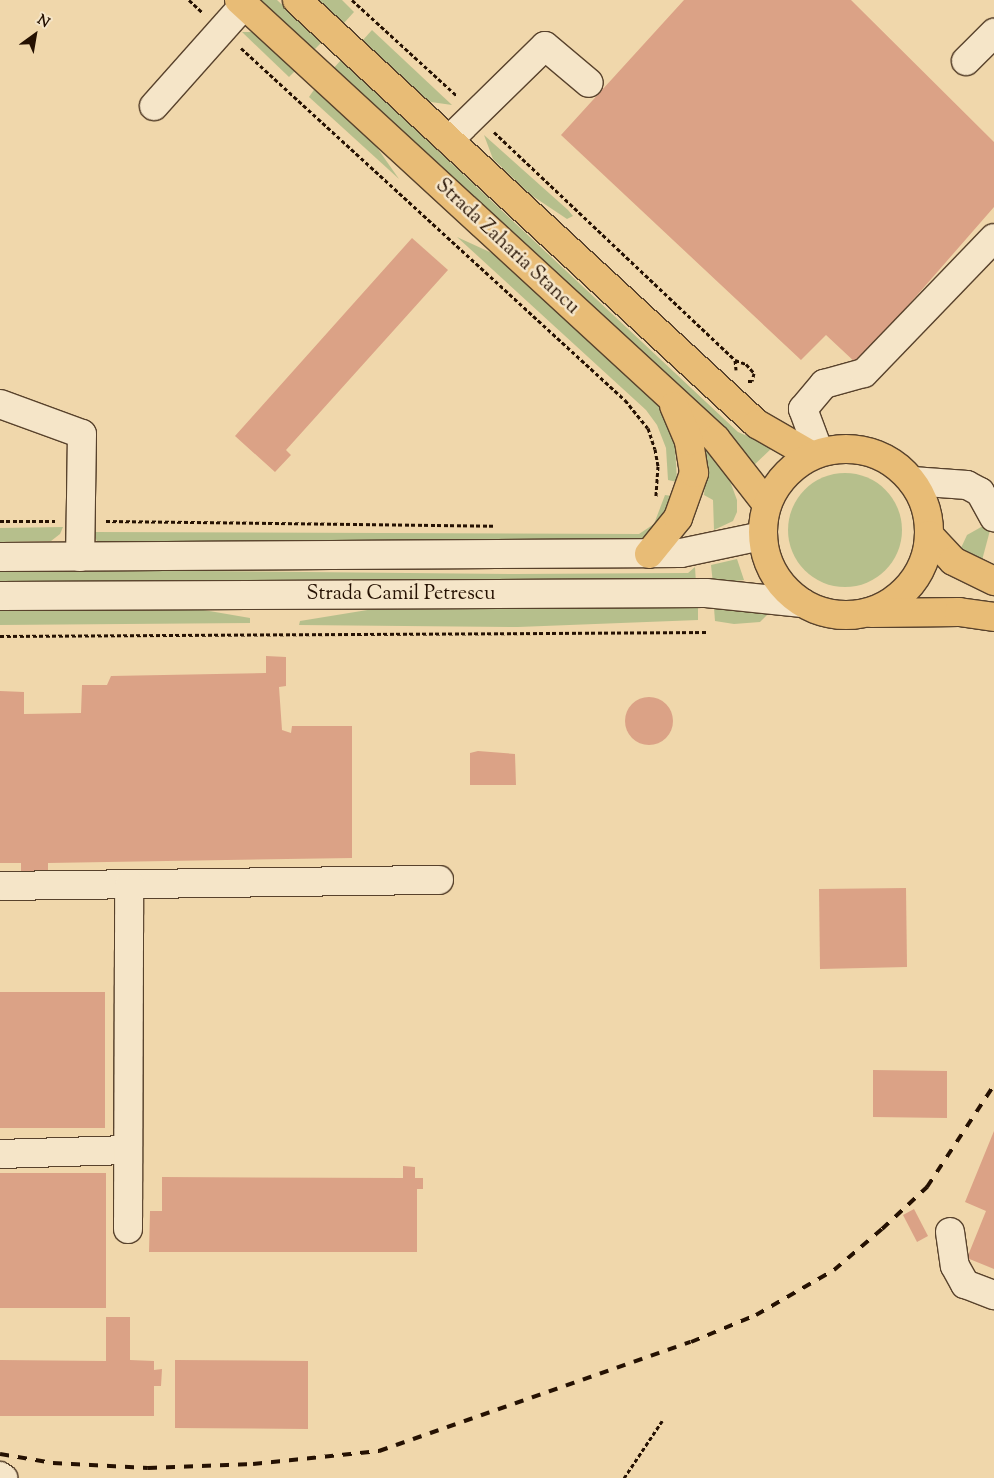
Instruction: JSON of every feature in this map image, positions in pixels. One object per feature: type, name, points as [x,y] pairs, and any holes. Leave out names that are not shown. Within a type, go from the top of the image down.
[{"type":"main road","name":"Strada Zaharia Stancu","points":[[297,0],[757,424],[815,454]]},
{"type":"main road","name":"Strada Zaharia Stancu","points":[[241,2],[733,457],[766,503]]},
{"type":"main road","points":[[649,554],[678,518],[694,473],[689,441],[670,398]]},
{"type":"main road","points":[[862,614],[892,602],[909,586],[922,566],[929,535],[928,516],[912,481],[899,467],[865,450],[846,448],[815,454],[784,475],[766,503],[762,536],[770,567],[784,587],[802,603],[831,614],[862,614],[959,612],[994,617]]},
{"type":"main road","points":[[929,535],[953,561],[994,581]]},
{"type":"street","points":[[154,106],[221,30],[241,2]]},
{"type":"street","points":[[966,61],[994,32]]},
{"type":"street","points":[[449,140],[545,46],[589,83]]},
{"type":"street","points":[[815,454],[803,409],[824,384],[864,372],[994,238]]},
{"type":"street","points":[[0,404],[82,434],[80,557]]},
{"type":"street","points":[[912,481],[967,485],[980,492],[994,517]]},
{"type":"street","name":"Strada Camil Petrescu","points":[[0,557],[649,554],[705,550],[762,536]]},
{"type":"street","name":"Strada Camil Petrescu","points":[[0,596],[706,593],[802,603]]},
{"type":"street","points":[[0,886],[439,880]]},
{"type":"street","points":[[128,1229],[129,884]]},
{"type":"street","points":[[0,1154],[128,1150]]},
{"type":"street","points":[[950,1232],[955,1266],[965,1284],[994,1295]]},
{"type":"path","points":[[189,0],[625,400],[648,428],[655,449],[658,466],[655,507]]},
{"type":"path","points":[[352,0],[475,113],[735,360],[746,364],[754,373],[752,381],[744,382]]},
{"type":"path","points":[[735,360],[736,373],[740,377]]},
{"type":"path","points":[[0,521],[497,526]]},
{"type":"path","points":[[0,636],[708,632]]},
{"type":"path","points":[[624,1478],[662,1421]]},
{"type":"green space","points":[[256,0],[277,0],[322,42],[312,52]]},
{"type":"green space","points":[[319,0],[342,0],[354,12],[344,23]]},
{"type":"green space","points":[[372,30],[452,105],[431,102],[420,95],[363,40]]},
{"type":"green space","points":[[242,32],[258,32],[301,65],[289,77]]},
{"type":"green space","points":[[341,60],[738,432],[773,447],[750,469],[332,70]]},
{"type":"green space","points":[[318,84],[371,139],[399,179],[309,97]]},
{"type":"green space","points":[[484,135],[573,216],[567,219],[531,195],[493,159]]},
{"type":"green space","points":[[457,237],[494,254],[510,266],[654,398],[667,420],[675,446],[677,482],[668,480],[666,448],[657,425],[646,410]]},
{"type":"green space","points":[[705,444],[727,473],[737,500],[737,512],[733,521],[714,530],[713,500],[704,495],[707,463]]},
{"type":"green space","points":[[845,473],[867,477],[885,490],[898,508],[902,530],[898,552],[885,570],[867,583],[845,587],[823,583],[805,570],[792,552],[788,530],[792,508],[805,490],[823,477]]},
{"type":"green space","points":[[665,495],[672,496],[664,520],[642,541],[105,543],[97,541],[92,532],[639,534],[654,524]]},
{"type":"green space","points":[[990,522],[992,523],[981,564],[961,548],[967,535]]},
{"type":"green space","points":[[63,527],[60,534],[51,541],[0,542],[0,528]]},
{"type":"green space","points":[[737,559],[744,580],[713,584],[711,565]]},
{"type":"green space","points":[[695,567],[696,584],[0,582],[0,569],[515,574],[688,573]]},
{"type":"green space","points":[[157,602],[250,618],[250,623],[0,625],[0,603]]},
{"type":"green space","points":[[398,605],[698,606],[698,620],[518,627],[299,625],[300,621]]},
{"type":"green space","points":[[714,608],[736,608],[768,614],[760,622],[734,624],[715,621]]},
{"type":"building","points":[[684,0],[851,0],[994,142],[994,207],[857,364],[826,335],[801,360],[561,135]]},
{"type":"building","points":[[412,238],[448,270],[286,450],[291,455],[275,472],[235,436]]},
{"type":"building","points":[[266,656],[286,657],[286,686],[279,687],[282,730],[291,733],[292,726],[352,726],[352,858],[48,863],[48,875],[21,875],[21,863],[0,863],[0,691],[24,692],[24,714],[81,713],[82,685],[107,685],[111,676],[266,673]]},
{"type":"building","points":[[644,697],[654,697],[666,704],[673,716],[673,726],[666,738],[654,745],[644,745],[636,741],[629,734],[625,726],[625,716],[629,708],[636,701]]},
{"type":"building","points":[[478,751],[515,754],[516,785],[470,785],[470,753]]},
{"type":"building","points":[[906,888],[907,967],[820,969],[819,889]]},
{"type":"building","points":[[0,992],[105,992],[105,1128],[0,1128]]},
{"type":"building","points":[[873,1070],[947,1071],[947,1118],[873,1117]]},
{"type":"building","points":[[994,1131],[994,1269],[967,1258],[986,1211],[965,1202]]},
{"type":"building","points":[[403,1166],[415,1167],[415,1178],[423,1178],[423,1189],[417,1189],[417,1252],[149,1252],[150,1211],[162,1211],[162,1177],[403,1178]]},
{"type":"building","points":[[0,1173],[106,1173],[106,1308],[0,1308]]},
{"type":"building","points":[[914,1209],[928,1236],[917,1242],[903,1215]]},
{"type":"building","points":[[106,1317],[130,1317],[130,1360],[154,1361],[154,1370],[162,1369],[161,1386],[154,1386],[154,1416],[0,1416],[0,1360],[106,1361]]},
{"type":"building","points":[[175,1360],[308,1361],[308,1429],[175,1428]]},
{"type":"railway","points":[[0,1454],[53,1463],[148,1468],[253,1464],[379,1451],[691,1342],[756,1315],[834,1270],[927,1187],[994,1085]]}]
